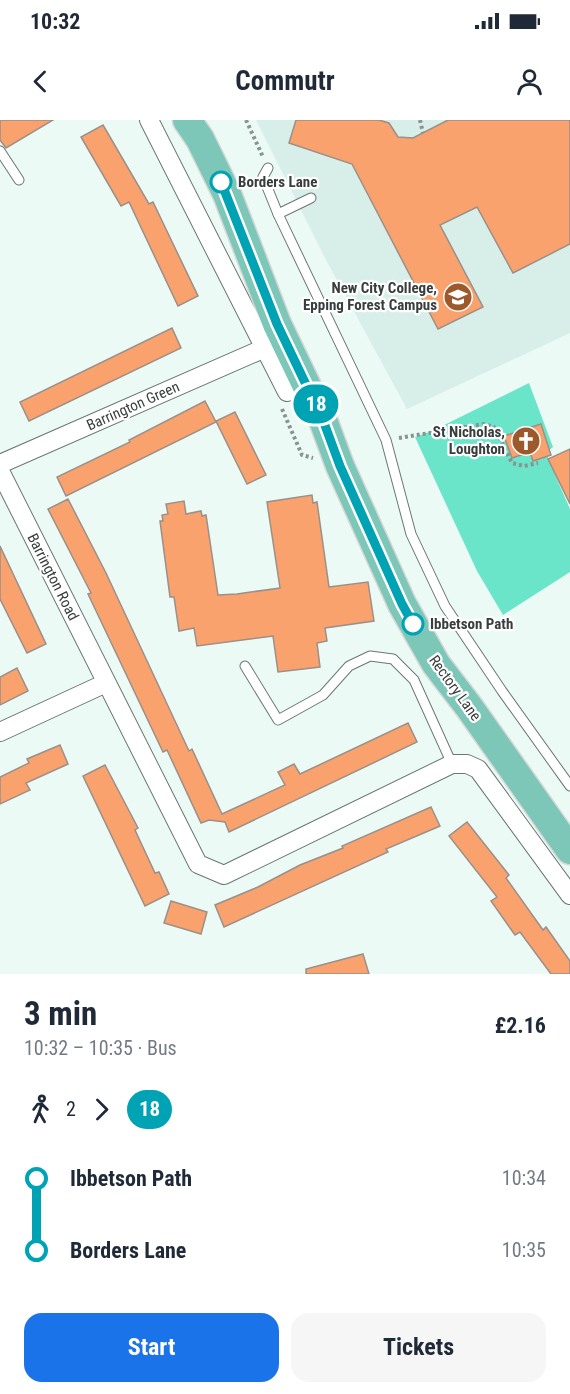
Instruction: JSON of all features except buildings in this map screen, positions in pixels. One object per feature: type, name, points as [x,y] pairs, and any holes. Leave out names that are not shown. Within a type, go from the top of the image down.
[{"type":"main road","name":"Rectory Lane","points":[[187,120],[200,139],[226,194],[277,324],[323,420],[340,466],[402,604],[435,664],[469,707],[570,850]]},
{"type":"street","points":[[149,120],[287,392]]},
{"type":"street","name":"Barrington Green","points":[[0,464],[265,348]]},
{"type":"street","name":"Barrington Road","points":[[0,471],[106,683]]},
{"type":"street","points":[[0,732],[106,683],[198,864],[224,875],[452,764],[467,764],[478,769],[570,895]]},
{"type":"lane","points":[[0,151],[19,180]]},
{"type":"lane","points":[[268,168],[263,177],[278,214],[386,440],[411,534],[445,606],[570,786]]},
{"type":"lane","points":[[278,214],[311,198]]},
{"type":"lane","points":[[245,666],[278,720],[323,694],[349,666],[370,656],[393,658],[414,680],[452,764]]},
{"type":"path","points":[[246,120],[268,168]]},
{"type":"path","points":[[420,120],[423,133]]},
{"type":"path","points":[[287,392],[277,397],[302,455],[340,466]]},
{"type":"path","points":[[386,440],[484,424],[494,427],[512,463],[524,466],[538,463]]},
{"type":"shaded area","name":"New City College, Epping Forest Campus","points":[[256,120],[570,120],[570,333],[407,409],[326,260]]},
{"type":"green space","points":[[529,383],[553,447],[548,451],[548,459],[570,509],[570,572],[503,615],[477,571],[415,437],[432,431]]},
{"type":"bus line","name":"18","points":[[221,182],[277,324],[323,420],[340,466],[413,624]]},
{"type":"place","name":"Borders Lane","points":[[221,182]]},
{"type":"place","name":"New City College, Epping Forest Campus","points":[[458,297]]},
{"type":"place","name":"St Nicholas, Loughton","points":[[526,441]]},
{"type":"place","name":"Ibbetson Path","points":[[413,624]]}]
